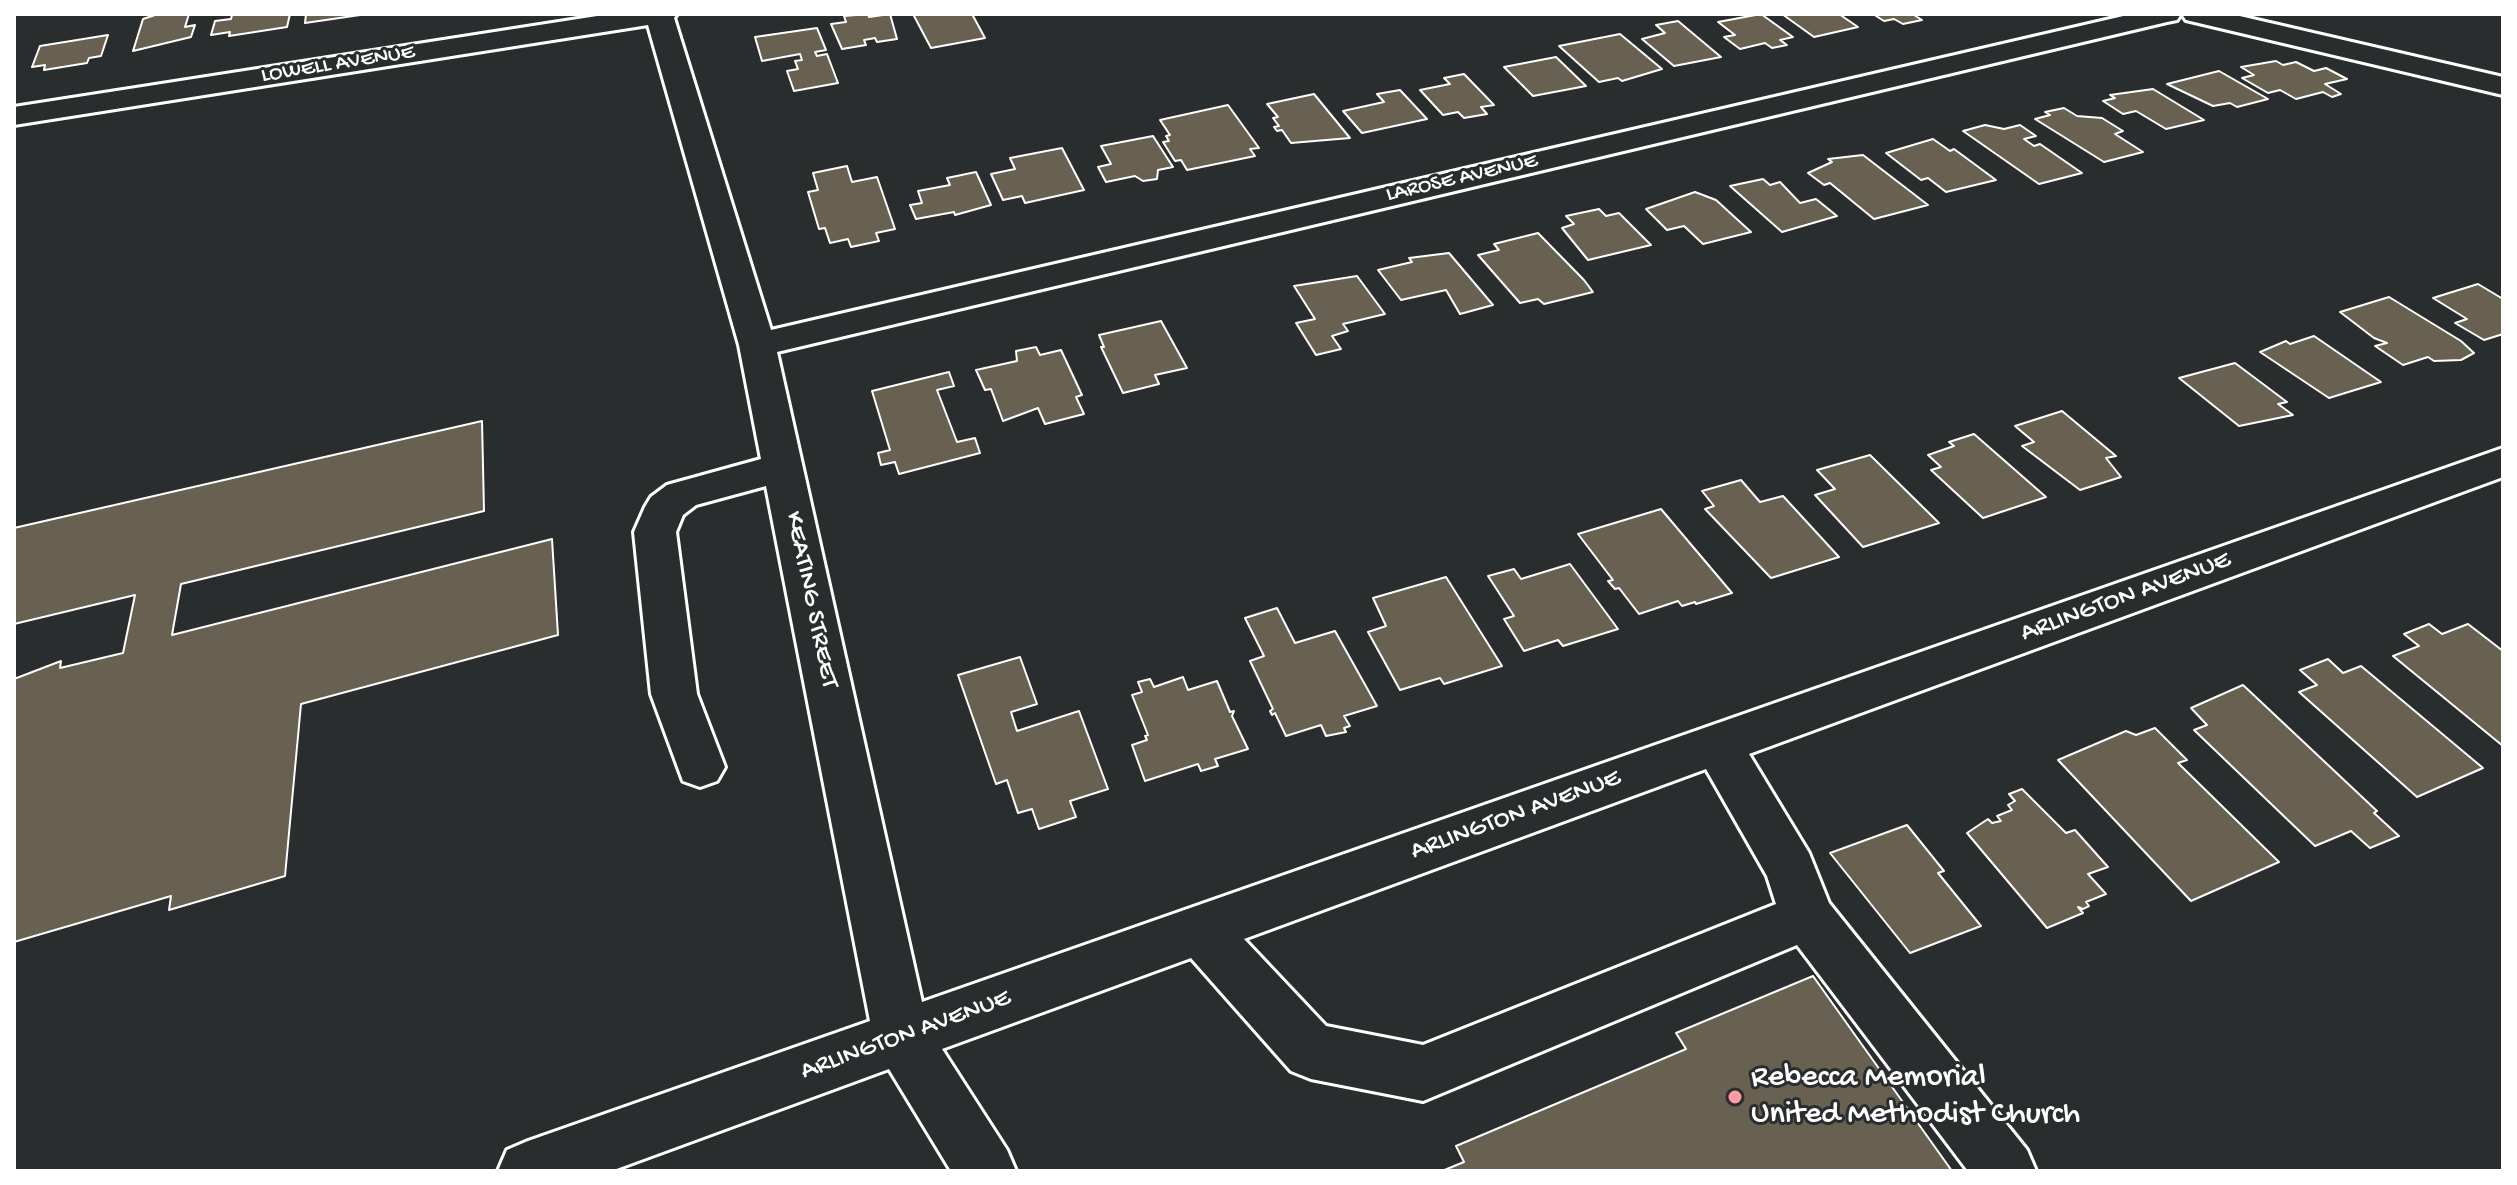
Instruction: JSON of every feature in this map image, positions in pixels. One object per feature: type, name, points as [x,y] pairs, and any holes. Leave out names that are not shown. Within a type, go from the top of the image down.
[{"type":"street","name":"KEATING STREET","points":[[661,14],[757,345],[902,1038],[986,1171]]},
{"type":"street","name":"LOWELL AVENUE","points":[[14,116],[661,14]]},
{"type":"street","name":"LAROSE AVENUE","points":[[757,345],[2167,14]]},
{"type":"street","points":[[2196,14],[2503,86]]},
{"type":"street","name":"ARLINGTON AVENUE","points":[[528,1171],[2503,462]]},
{"type":"street","points":[[700,767],[674,694],[655,532],[666,507],[682,495],[783,467]]},
{"type":"street","points":[[1717,744],[1791,869],[1807,916],[2006,1171]]},
{"type":"street","points":[[1201,930],[1311,1051],[1423,1073],[1807,916]]},
{"type":"building","points":[[158,14],[189,14],[185,27],[195,25],[191,37],[133,51],[143,19]]},
{"type":"building","points":[[290,14],[287,27],[229,36],[230,32],[211,35],[215,21],[231,19],[232,15]]},
{"type":"building","points":[[306,14],[367,14],[305,23]]},
{"type":"building","points":[[868,14],[869,17],[890,14],[897,39],[864,40],[866,45],[842,49],[831,24],[846,22],[844,16]]},
{"type":"building","points":[[913,14],[972,14],[985,38],[931,48]]},
{"type":"building","points":[[1761,14],[1793,37],[1780,40],[1787,45],[1772,48],[1765,43],[1740,49],[1724,37],[1735,35],[1718,22]]},
{"type":"building","points":[[1782,14],[1839,14],[1858,27],[1814,37]]},
{"type":"building","points":[[1873,14],[1920,14],[1914,15],[1922,20],[1903,24],[1894,19],[1884,21]]},
{"type":"building","points":[[1678,21],[1721,57],[1674,66],[1642,39],[1665,33],[1656,25]]},
{"type":"building","points":[[817,28],[826,50],[815,52],[817,56],[827,54],[838,83],[794,91],[787,71],[798,69],[795,61],[802,60],[800,54],[762,61],[755,37]]},
{"type":"building","points":[[1620,34],[1662,69],[1622,81],[1618,78],[1599,82],[1559,46]]},
{"type":"building","points":[[108,35],[101,56],[89,58],[87,63],[44,70],[45,65],[32,67],[40,46]]},
{"type":"building","points":[[1556,57],[1586,86],[1533,96],[1504,67]]},
{"type":"building","points":[[2276,61],[2283,65],[2296,62],[2314,71],[2326,68],[2347,79],[2325,84],[2341,94],[2332,97],[2323,92],[2296,99],[2280,90],[2268,93],[2242,78],[2254,75],[2241,67]]},
{"type":"building","points":[[2219,71],[2268,99],[2237,107],[2230,103],[2213,106],[2167,84]]},
{"type":"building","points":[[1464,74],[1494,105],[1481,107],[1487,114],[1464,118],[1458,112],[1443,115],[1420,90],[1450,84],[1444,78]]},
{"type":"building","points":[[2153,89],[2204,120],[2166,129],[2136,111],[2123,114],[2103,101],[2115,98],[2110,95]]},
{"type":"building","points":[[1400,90],[1427,119],[1362,133],[1343,111],[1384,102],[1377,94]]},
{"type":"building","points":[[1314,94],[1350,138],[1291,143],[1282,130],[1277,131],[1274,127],[1279,126],[1273,118],[1278,117],[1267,104]]},
{"type":"building","points":[[1228,105],[1259,148],[1250,149],[1255,156],[1187,170],[1181,160],[1175,161],[1163,142],[1169,141],[1166,136],[1170,135],[1160,120]]},
{"type":"building","points":[[2064,108],[2077,116],[2102,118],[2123,131],[2115,134],[2143,152],[2104,162],[2035,119],[2050,115],[2045,112]]},
{"type":"building","points":[[1985,125],[2004,129],[2020,125],[2036,136],[2024,139],[2034,146],[2040,144],[2082,173],[2039,184],[1963,131]]},
{"type":"building","points":[[1153,136],[1173,167],[1158,170],[1157,179],[1143,181],[1135,176],[1106,182],[1098,167],[1111,164],[1101,146]]},
{"type":"building","points":[[1933,139],[1950,151],[1954,149],[1996,180],[1946,192],[1928,178],[1921,180],[1886,153]]},
{"type":"building","points":[[1062,148],[1084,190],[1025,203],[1022,196],[1003,200],[991,174],[1015,169],[1010,158]]},
{"type":"building","points":[[1863,155],[1928,205],[1874,219],[1830,183],[1824,185],[1808,173],[1832,162],[1828,159]]},
{"type":"building","points":[[847,166],[852,182],[877,177],[895,229],[876,233],[879,241],[851,247],[848,239],[830,243],[825,228],[819,229],[808,192],[818,190],[813,173]]},
{"type":"building","points":[[976,172],[991,205],[955,215],[954,212],[916,219],[910,205],[922,203],[918,191],[950,185],[947,178]]},
{"type":"building","points":[[1763,179],[1770,185],[1780,182],[1800,203],[1816,199],[1837,216],[1782,232],[1730,186]]},
{"type":"building","points":[[1695,192],[1716,200],[1751,232],[1703,244],[1684,226],[1667,230],[1646,209]]},
{"type":"building","points":[[1599,209],[1606,216],[1619,213],[1651,245],[1588,260],[1562,228],[1574,224],[1566,216]]},
{"type":"building","points":[[1538,233],[1593,292],[1544,304],[1538,299],[1520,303],[1478,255],[1499,250],[1494,244]]},
{"type":"building","points":[[1449,253],[1493,305],[1460,314],[1446,290],[1401,300],[1378,270],[1412,262],[1409,258]]},
{"type":"building","points":[[1357,276],[1385,314],[1343,324],[1348,331],[1332,336],[1341,349],[1316,355],[1296,323],[1315,319],[1294,286]]},
{"type":"building","points":[[2478,284],[2503,299],[2503,334],[2484,340],[2455,323],[2467,319],[2433,298]]},
{"type":"building","points":[[2389,297],[2461,341],[2474,353],[2461,360],[2434,361],[2428,357],[2403,365],[2375,346],[2387,343],[2374,338],[2340,312]]},
{"type":"building","points":[[1161,321],[1187,368],[1155,375],[1159,384],[1123,393],[1101,347],[1104,347],[1099,335]]},
{"type":"building","points":[[2314,336],[2381,382],[2329,398],[2260,352],[2286,341],[2290,344]]},
{"type":"building","points":[[1036,347],[1040,355],[1061,350],[1082,395],[1076,397],[1084,414],[1045,424],[1038,408],[1003,421],[991,389],[985,390],[976,370],[1017,361],[1016,351]]},
{"type":"building","points":[[2235,363],[2287,402],[2278,404],[2293,415],[2239,426],[2179,378]]},
{"type":"building","points":[[949,372],[954,386],[937,390],[957,442],[975,438],[980,453],[899,474],[895,462],[881,465],[878,453],[890,450],[872,391]]},
{"type":"building","points":[[2062,411],[2116,456],[2106,458],[2121,477],[2080,490],[2022,446],[2034,442],[2015,426]]},
{"type":"building","points":[[482,421],[484,511],[181,584],[172,635],[552,539],[558,635],[301,704],[285,876],[169,910],[171,896],[14,942],[14,679],[61,661],[60,668],[123,653],[135,595],[14,624],[14,528]]},
{"type":"building","points":[[1974,434],[2046,497],[1983,518],[1931,470],[1941,467],[1928,455],[1954,446],[1949,442]]},
{"type":"building","points":[[1870,455],[1939,523],[1863,547],[1815,495],[1835,489],[1817,470]]},
{"type":"building","points":[[1741,480],[1760,502],[1783,496],[1839,557],[1771,578],[1705,509],[1714,506],[1702,491]]},
{"type":"building","points":[[1661,509],[1732,593],[1696,604],[1682,606],[1678,601],[1639,614],[1619,588],[1615,589],[1608,581],[1613,580],[1578,534]]},
{"type":"building","points":[[1570,564],[1618,629],[1563,646],[1558,640],[1524,651],[1504,619],[1514,616],[1488,576],[1514,569],[1521,579]]},
{"type":"building","points":[[1446,577],[1502,666],[1444,684],[1440,678],[1400,690],[1368,632],[1386,626],[1373,598]]},
{"type":"building","points":[[1277,608],[1295,643],[1335,631],[1377,706],[1344,716],[1350,726],[1344,728],[1346,732],[1326,736],[1321,725],[1286,736],[1275,713],[1272,715],[1270,711],[1273,709],[1250,661],[1264,656],[1245,618]]},
{"type":"building","points":[[2429,624],[2442,634],[2468,624],[2503,651],[2503,746],[2393,656],[2419,646],[2404,634]]},
{"type":"building","points":[[1020,657],[1037,704],[1011,712],[1017,731],[1079,711],[1108,789],[1070,801],[1076,817],[1039,829],[1032,809],[1018,813],[1007,780],[996,784],[958,675]]},
{"type":"building","points":[[2328,659],[2343,673],[2361,666],[2483,768],[2417,797],[2299,692],[2317,685],[2300,670]]},
{"type":"building","points":[[1183,677],[1188,690],[1217,681],[1230,712],[1234,711],[1232,716],[1248,749],[1215,759],[1218,766],[1201,771],[1198,764],[1145,781],[1132,745],[1147,740],[1145,736],[1148,735],[1132,695],[1142,692],[1138,682],[1150,679],[1154,687]]},
{"type":"building","points":[[2243,685],[2377,811],[2374,813],[2399,836],[2370,848],[2351,831],[2315,846],[2194,730],[2207,725],[2191,708]]},
{"type":"building","points":[[2155,728],[2187,760],[2178,763],[2279,862],[2191,901],[2058,760],[2126,731],[2136,735]]},
{"type":"building","points":[[2022,789],[2066,833],[2075,830],[2108,867],[2088,874],[2106,894],[2086,902],[2089,906],[2083,909],[2078,907],[2083,913],[2047,928],[1967,833],[1988,819],[1992,823],[2001,821],[1997,816],[2012,810],[2008,805],[2015,801],[2009,794]]},
{"type":"building","points":[[1907,825],[1944,871],[1938,873],[1981,926],[1910,953],[1830,853]]},
{"type":"building","name":"Rebecca Memorial United Methodist Church","points":[[1813,976],[1952,1171],[1442,1171],[1464,1162],[1456,1146],[1686,1049],[1676,1033]]},
{"type":"place","name":"Rebecca Memorial United Methodist Church","points":[[1735,1097]]}]
